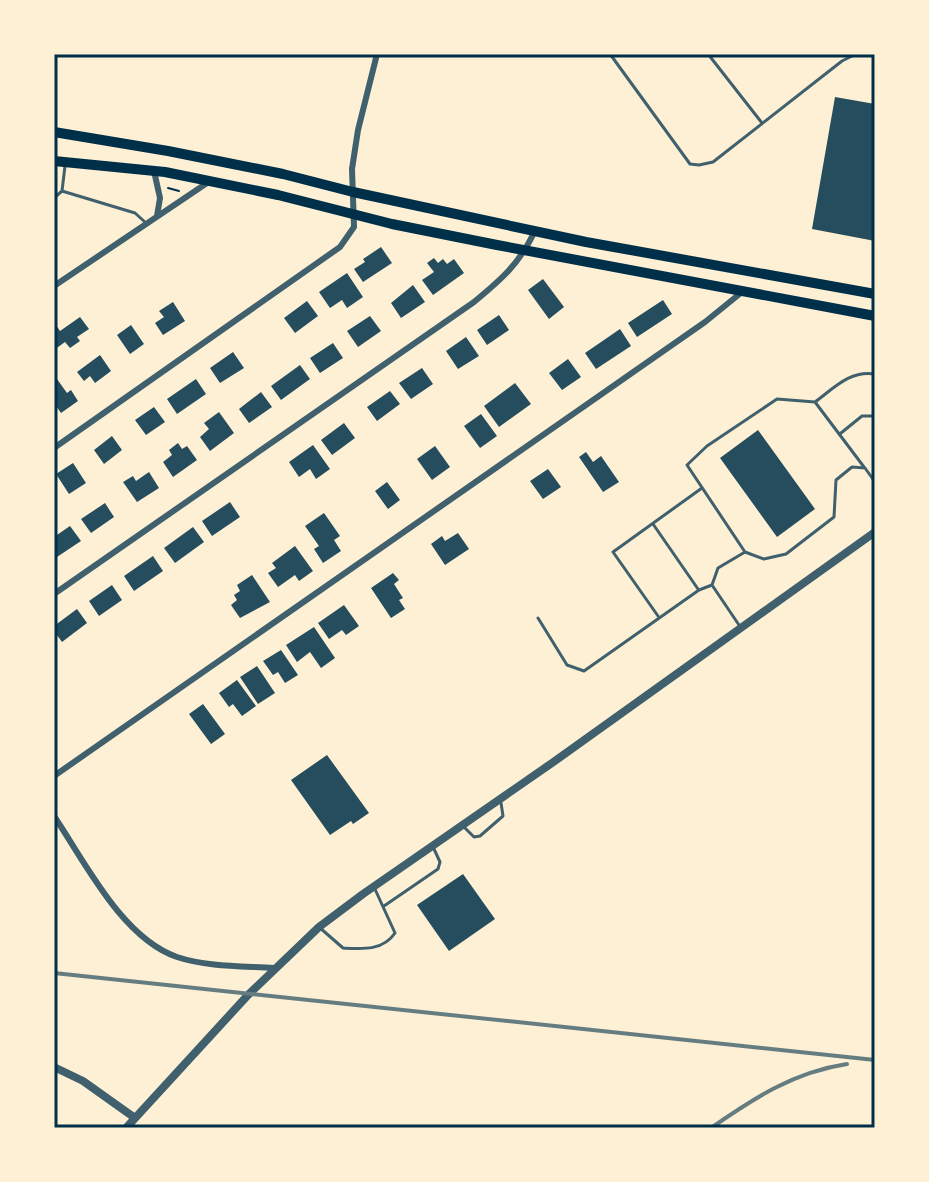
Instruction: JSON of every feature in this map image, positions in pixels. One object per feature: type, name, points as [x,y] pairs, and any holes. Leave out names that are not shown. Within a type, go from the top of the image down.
[{"type":"main road","points":[[54,132],[244,166],[535,231],[875,294]]},
{"type":"main road","points":[[59,161],[154,171],[211,181],[392,224],[875,316]]},
{"type":"street","points":[[54,448],[340,247],[354,227],[352,169],[358,130],[377,54]]},
{"type":"street","points":[[154,171],[160,198],[157,216]]},
{"type":"street","points":[[54,286],[211,181]]},
{"type":"street","points":[[54,594],[474,302],[506,276],[525,251],[535,231]]},
{"type":"street","points":[[54,776],[667,350],[742,292]]},
{"type":"street","points":[[126,1128],[274,968],[319,927],[875,532]]},
{"type":"street","points":[[54,816],[114,904],[146,940],[161,950],[195,962],[274,968]]},
{"type":"street","points":[[54,1067],[83,1081],[135,1118]]},
{"type":"lane","points":[[610,54],[690,164],[699,165],[713,162],[842,61],[856,54]]},
{"type":"lane","points":[[708,54],[762,123]]},
{"type":"lane","points":[[59,161],[62,191]]},
{"type":"lane","points":[[54,198],[62,191]]},
{"type":"lane","points":[[62,191],[135,213],[146,223]]},
{"type":"lane","points":[[865,468],[852,467],[836,480],[834,517],[786,554],[764,559],[745,552],[687,465],[707,446],[777,399],[815,402],[851,375],[862,372],[875,374]]},
{"type":"lane","points":[[815,402],[875,482]]},
{"type":"lane","points":[[839,434],[862,416],[875,416]]},
{"type":"lane","points":[[659,618],[613,552],[702,488]]},
{"type":"lane","points":[[653,524],[699,590]]},
{"type":"lane","points":[[538,618],[567,665],[584,671],[699,590],[712,585],[718,568],[745,552]]},
{"type":"lane","points":[[712,585],[741,628]]},
{"type":"lane","points":[[462,825],[474,837],[480,836],[503,816],[499,799]]},
{"type":"lane","points":[[384,906],[438,869],[440,862],[432,846]]},
{"type":"lane","points":[[319,927],[343,948],[373,949],[391,939],[395,933],[373,887]]},
{"type":"path","points":[[168,188],[185,192]]},
{"type":"building","points":[[835,97],[875,104],[875,241],[812,229]]},
{"type":"building","points":[[381,247],[392,263],[363,282],[354,269]]},
{"type":"building","points":[[434,258],[438,263],[443,259],[447,264],[454,259],[464,273],[433,295],[422,280],[434,272],[427,263]]},
{"type":"building","points":[[347,273],[363,297],[347,308],[342,300],[330,308],[319,292]]},
{"type":"building","points":[[543,279],[564,307],[549,319],[528,290]]},
{"type":"building","points":[[413,285],[425,302],[401,318],[391,303]]},
{"type":"building","points":[[663,300],[672,314],[637,337],[628,323]]},
{"type":"building","points":[[307,301],[318,316],[295,333],[284,318]]},
{"type":"building","points":[[173,302],[185,321],[163,335],[155,323],[164,317],[159,311]]},
{"type":"building","points":[[499,315],[509,330],[487,345],[477,330]]},
{"type":"building","points":[[370,316],[381,331],[358,347],[347,331]]},
{"type":"building","points":[[80,317],[89,329],[77,337],[80,341],[70,348],[65,342],[54,350],[54,322],[60,331]]},
{"type":"building","points":[[131,325],[144,344],[130,354],[117,335]]},
{"type":"building","points":[[620,329],[631,346],[596,369],[585,353]]},
{"type":"building","points":[[466,337],[479,356],[458,369],[446,351]]},
{"type":"building","points":[[333,343],[343,358],[320,373],[310,358]]},
{"type":"building","points":[[233,352],[244,368],[220,383],[210,368]]},
{"type":"building","points":[[100,355],[111,371],[95,383],[90,376],[84,381],[77,372]]},
{"type":"building","points":[[568,359],[581,377],[562,390],[549,373]]},
{"type":"building","points":[[300,365],[310,379],[281,400],[271,386]]},
{"type":"building","points":[[422,368],[433,384],[411,399],[399,383]]},
{"type":"building","points":[[57,379],[67,393],[71,390],[78,401],[61,413],[54,403],[54,381]]},
{"type":"building","points":[[196,379],[206,394],[177,414],[167,399]]},
{"type":"building","points":[[515,383],[531,404],[499,427],[484,406]]},
{"type":"building","points":[[390,391],[400,404],[377,421],[367,407]]},
{"type":"building","points":[[261,392],[272,407],[249,423],[239,409]]},
{"type":"building","points":[[154,407],[165,422],[146,435],[135,420]]},
{"type":"building","points":[[219,412],[234,433],[210,451],[200,437],[209,429],[204,423]]},
{"type":"building","points":[[481,414],[497,436],[480,448],[464,426]]},
{"type":"building","points":[[344,423],[355,438],[332,455],[321,440]]},
{"type":"building","points":[[758,430],[815,509],[777,537],[720,458]]},
{"type":"building","points":[[112,436],[122,450],[104,464],[94,450]]},
{"type":"building","points":[[178,443],[182,449],[187,446],[197,460],[173,477],[163,462],[172,455],[169,450]]},
{"type":"building","points":[[313,445],[330,469],[316,479],[310,469],[299,477],[289,462]]},
{"type":"building","points":[[435,446],[450,467],[432,480],[417,459]]},
{"type":"building","points":[[586,452],[593,462],[601,456],[619,482],[603,492],[579,457]]},
{"type":"building","points":[[73,463],[86,483],[69,494],[56,474]]},
{"type":"building","points":[[548,469],[561,487],[543,499],[530,481]]},
{"type":"building","points":[[149,472],[159,488],[137,502],[123,482],[133,476],[136,481]]},
{"type":"building","points":[[387,482],[400,500],[388,509],[375,491]]},
{"type":"building","points":[[230,502],[240,517],[212,536],[202,521]]},
{"type":"building","points":[[105,503],[114,517],[91,533],[81,519]]},
{"type":"building","points":[[324,513],[340,536],[334,540],[341,551],[323,563],[314,549],[319,546],[305,526]]},
{"type":"building","points":[[70,526],[81,541],[54,559],[54,537]]},
{"type":"building","points":[[193,527],[204,542],[175,563],[164,548]]},
{"type":"building","points":[[458,533],[469,549],[445,565],[431,544],[442,536],[445,541]]},
{"type":"building","points":[[295,546],[313,571],[299,581],[295,575],[278,587],[268,573],[276,568],[272,563]]},
{"type":"building","points":[[153,556],[163,571],[134,591],[124,576]]},
{"type":"building","points":[[393,573],[399,580],[394,584],[403,598],[399,600],[405,609],[391,618],[371,588]]},
{"type":"building","points":[[252,575],[270,602],[240,618],[231,605],[237,600],[234,595],[240,591],[237,585]]},
{"type":"building","points":[[112,585],[122,600],[99,616],[89,601]]},
{"type":"building","points":[[344,605],[359,626],[346,635],[342,630],[329,639],[318,623]]},
{"type":"building","points":[[77,609],[87,623],[62,642],[54,626]]},
{"type":"building","points":[[314,627],[335,658],[321,668],[310,652],[297,662],[286,645]]},
{"type":"building","points":[[281,650],[298,675],[285,683],[278,672],[273,675],[263,661]]},
{"type":"building","points":[[257,666],[275,693],[258,704],[240,677]]},
{"type":"building","points":[[237,680],[256,706],[242,716],[233,704],[229,707],[219,693]]},
{"type":"building","points":[[203,704],[225,734],[211,744],[189,714]]},
{"type":"building","points":[[327,755],[369,813],[330,835],[291,780]]},
{"type":"building","points":[[463,874],[495,919],[449,951],[417,905]]},
{"type":"railway","points":[[54,973],[875,1060]]},
{"type":"railway","points":[[711,1128],[792,1080],[847,1064]]}]
